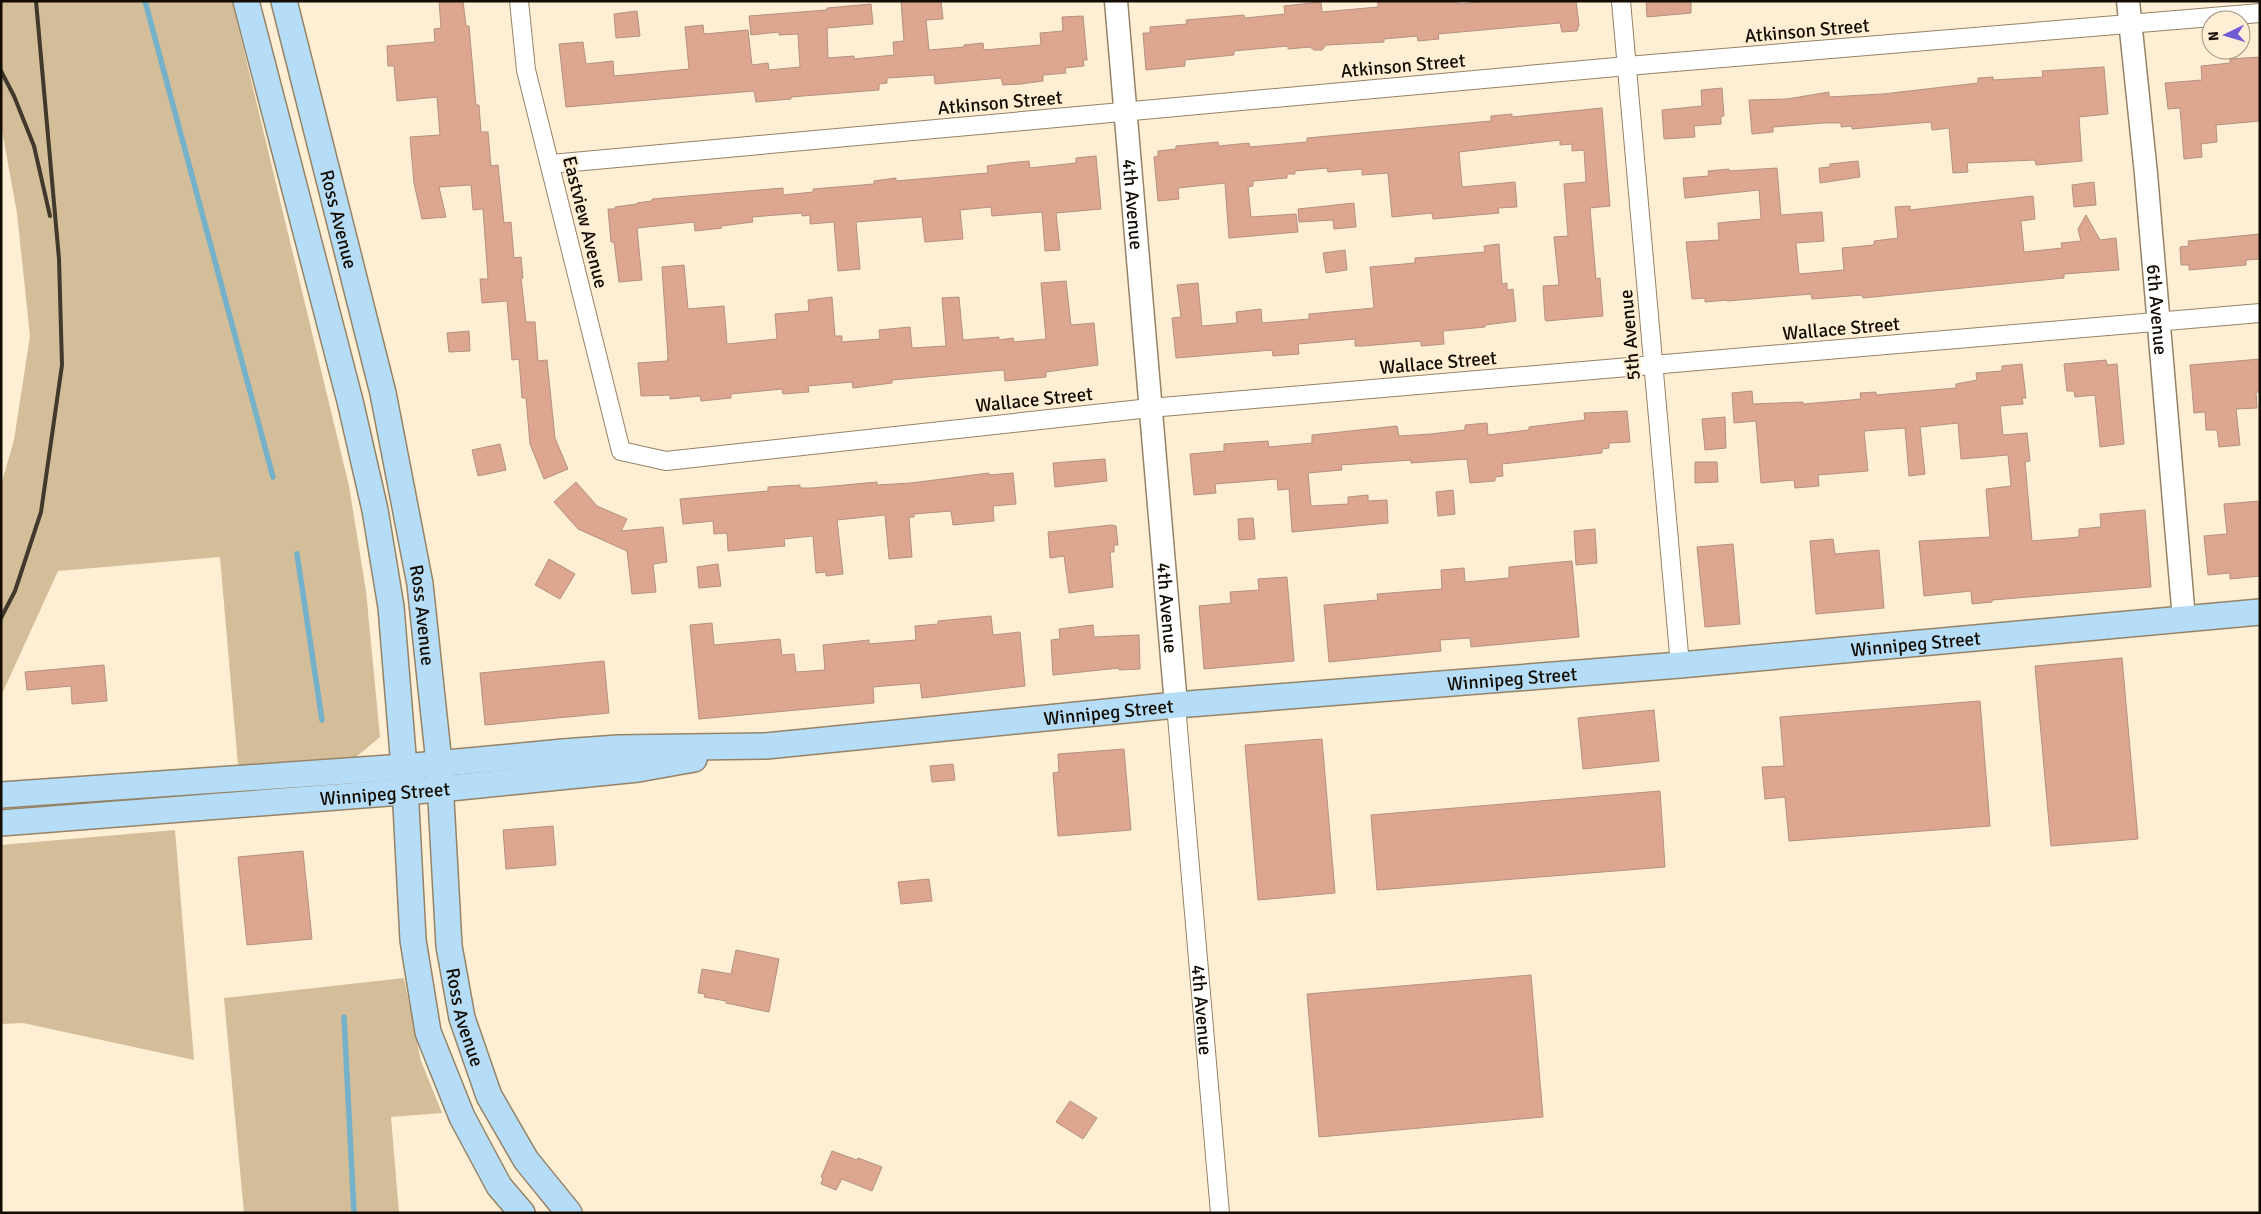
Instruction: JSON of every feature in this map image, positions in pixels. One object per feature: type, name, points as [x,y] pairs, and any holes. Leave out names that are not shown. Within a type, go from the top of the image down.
[{"type":"main road","name":"Ross Avenue","points":[[246,1],[350,401],[375,510],[391,607],[404,779],[413,940],[428,1032],[462,1116],[499,1186],[522,1213]]},
{"type":"main road","name":"Ross Avenue","points":[[284,1],[383,393],[420,584],[439,763],[449,946],[462,1018],[489,1096],[526,1160],[569,1213]]},
{"type":"main road","name":"Winnipeg Street","points":[[1,795],[404,779],[440,790],[638,769],[766,746],[1176,705],[1680,665],[2260,612]]},
{"type":"main road","name":"Winnipeg Street","points":[[1,823],[404,779],[439,763],[618,748],[766,746]]},
{"type":"street","name":"Eastview Avenue","points":[[519,1],[526,70],[551,164],[621,451]]},
{"type":"street","name":"4th Avenue","points":[[1116,1],[1220,1213]]},
{"type":"street","name":"5th Avenue","points":[[1621,1],[1680,665]]},
{"type":"street","name":"6th Avenue","points":[[2128,1],[2159,322],[2184,619]]},
{"type":"street","name":"Atkinson Street","points":[[551,164],[1627,66],[2260,13]]},
{"type":"street","name":"Wallace Street","points":[[621,451],[666,461],[1150,408],[2260,313]]},
{"type":"shaded area","points":[[1,1],[232,1],[349,486],[366,591],[380,737],[356,757],[238,765],[220,557],[58,571],[1,696],[1,485],[14,440],[30,336],[17,213],[1,125]]},
{"type":"shaded area","points":[[175,830],[194,1060],[23,1023],[1,1024],[1,845]]},
{"type":"shaded area","points":[[404,978],[421,1061],[442,1113],[391,1117],[399,1213],[244,1213],[224,998]]},
{"type":"building","points":[[439,1],[463,1],[466,26],[469,26],[476,105],[479,105],[481,132],[488,132],[491,166],[498,165],[504,223],[511,222],[514,258],[521,257],[523,278],[521,278],[526,322],[535,322],[538,361],[547,360],[555,438],[568,469],[544,479],[530,444],[526,398],[522,398],[519,359],[512,360],[507,301],[482,303],[480,279],[488,279],[483,209],[473,210],[471,185],[439,187],[446,217],[422,219],[414,183],[410,137],[440,135],[437,97],[397,101],[394,66],[388,66],[387,46],[435,42],[434,29],[441,28]]},
{"type":"building","points":[[901,1],[941,1],[943,19],[926,20],[929,50],[964,47],[964,45],[983,43],[984,50],[1041,45],[1040,33],[1063,31],[1062,17],[1083,16],[1087,60],[1083,60],[1084,66],[1065,68],[1066,73],[1043,75],[1043,81],[1021,84],[1003,85],[1001,78],[935,84],[934,75],[887,78],[887,83],[879,84],[879,90],[791,97],[791,99],[756,102],[754,91],[566,107],[559,44],[583,42],[586,64],[613,61],[614,76],[689,69],[685,27],[703,25],[704,34],[748,30],[752,65],[768,63],[769,70],[800,67],[798,34],[779,35],[779,32],[751,35],[749,16],[827,10],[827,8],[871,4],[873,24],[827,28],[828,58],[854,56],[854,59],[894,55],[893,42],[904,41]]},
{"type":"building","points":[[1378,1],[1455,1],[1455,3],[1463,4],[1486,1],[1576,1],[1579,25],[1577,31],[1562,32],[1560,23],[1438,34],[1439,39],[1418,41],[1417,36],[1384,39],[1384,42],[1326,45],[1322,50],[1314,50],[1310,47],[1288,49],[1288,46],[1234,51],[1234,55],[1185,60],[1185,66],[1146,70],[1143,33],[1150,33],[1150,27],[1187,24],[1186,20],[1244,15],[1245,18],[1285,14],[1284,6],[1321,2],[1322,12],[1378,7]]},
{"type":"building","points":[[1646,1],[1691,1],[1691,13],[1647,17]]},
{"type":"building","points":[[637,11],[640,36],[616,38],[614,14]]},
{"type":"building","points":[[2260,57],[2260,121],[2216,125],[2217,142],[2201,144],[2202,157],[2184,159],[2180,108],[2168,109],[2165,83],[2202,80],[2201,66],[2230,63],[2230,60],[2251,60],[2251,58]]},
{"type":"building","points":[[2104,67],[2108,114],[2079,117],[2082,161],[2036,165],[2035,160],[1967,163],[1968,172],[1953,173],[1949,128],[1932,130],[1931,122],[1852,129],[1852,126],[1841,127],[1841,123],[1824,123],[1773,127],[1773,132],[1752,134],[1749,100],[1787,99],[1829,92],[1829,97],[1883,94],[1978,83],[1978,78],[1993,77],[1993,80],[2043,77],[2042,71]]},
{"type":"building","points":[[1722,88],[1724,116],[1721,116],[1721,124],[1694,126],[1695,137],[1664,139],[1662,110],[1702,106],[1701,90]]},
{"type":"building","points":[[1602,108],[1610,206],[1590,208],[1596,279],[1600,278],[1603,316],[1546,321],[1545,319],[1543,286],[1559,285],[1554,237],[1568,236],[1564,184],[1586,182],[1584,150],[1572,151],[1572,144],[1560,145],[1560,140],[1459,152],[1462,187],[1515,182],[1517,207],[1498,208],[1499,213],[1433,219],[1432,213],[1392,217],[1388,173],[1362,175],[1362,169],[1328,172],[1327,168],[1295,171],[1295,174],[1287,174],[1287,178],[1253,181],[1253,186],[1248,187],[1251,217],[1296,214],[1298,232],[1229,238],[1225,183],[1178,188],[1179,199],[1158,201],[1154,157],[1158,156],[1158,151],[1176,149],[1176,146],[1218,142],[1219,146],[1249,143],[1250,147],[1307,142],[1307,138],[1491,121],[1491,116],[1512,114],[1512,117]]},
{"type":"building","points":[[1096,156],[1101,209],[1056,213],[1060,250],[1045,251],[1042,212],[992,216],[991,207],[960,210],[963,239],[925,242],[922,217],[856,222],[860,269],[838,271],[834,222],[810,224],[810,215],[802,216],[802,213],[752,217],[753,222],[695,231],[694,222],[637,228],[642,280],[619,282],[614,242],[611,242],[608,209],[615,209],[615,207],[652,201],[652,199],[783,188],[783,195],[813,192],[813,189],[874,184],[874,181],[896,178],[896,181],[988,173],[987,166],[1008,163],[1029,161],[1030,168],[1076,163],[1076,158]]},
{"type":"building","points":[[1858,161],[1860,177],[1820,183],[1819,168],[1830,167],[1830,164]]},
{"type":"building","points":[[1777,168],[1781,215],[1822,212],[1824,241],[1796,243],[1799,274],[1844,270],[1842,248],[1874,245],[1874,241],[1898,238],[1895,207],[1910,206],[1910,210],[2033,196],[2035,219],[2021,221],[2024,252],[2062,248],[2061,243],[2081,241],[2078,229],[2086,215],[2100,240],[2116,238],[2119,270],[2064,274],[2064,278],[1863,298],[1862,295],[1812,299],[1811,294],[1705,302],[1705,298],[1692,299],[1686,242],[1719,240],[1718,223],[1761,219],[1759,190],[1685,198],[1683,178],[1709,176],[1708,171]]},
{"type":"building","points":[[2094,182],[2096,205],[2074,207],[2072,185]]},
{"type":"building","points":[[1354,203],[1356,227],[1334,229],[1333,220],[1299,222],[1298,209]]},
{"type":"building","points":[[2260,234],[2260,259],[2246,260],[2246,265],[2189,270],[2189,265],[2181,265],[2180,247],[2189,246],[2188,241]]},
{"type":"building","points":[[1499,244],[1502,284],[1507,283],[1507,290],[1513,289],[1516,321],[1485,325],[1485,327],[1443,331],[1444,344],[1421,346],[1421,341],[1355,346],[1355,339],[1298,344],[1299,354],[1273,356],[1272,350],[1176,358],[1172,318],[1181,317],[1177,285],[1198,283],[1202,326],[1237,323],[1236,312],[1261,309],[1262,323],[1309,319],[1309,314],[1374,308],[1370,267],[1415,263],[1415,258],[1485,252],[1484,246]]},
{"type":"building","points":[[1345,250],[1347,270],[1326,273],[1323,253]]},
{"type":"building","points":[[684,265],[688,309],[724,306],[727,344],[777,339],[775,314],[809,311],[808,300],[832,297],[835,336],[842,336],[842,342],[880,339],[879,330],[910,327],[912,348],[946,346],[942,298],[959,297],[963,340],[999,337],[999,340],[1013,338],[1014,342],[1046,339],[1041,283],[1066,281],[1071,325],[1094,323],[1098,365],[1046,372],[1046,377],[1005,381],[1004,370],[892,380],[892,383],[853,388],[852,382],[808,386],[809,392],[783,394],[782,389],[731,394],[731,398],[701,401],[700,396],[670,399],[670,395],[641,396],[638,363],[667,361],[668,357],[662,267]]},
{"type":"building","points":[[469,331],[470,351],[449,352],[447,333]]},
{"type":"building","points":[[2260,359],[2260,392],[2256,392],[2257,408],[2236,409],[2240,445],[2219,447],[2217,430],[2206,430],[2205,412],[2194,413],[2190,365]]},
{"type":"building","points":[[2106,360],[2107,365],[2117,364],[2124,444],[2100,447],[2095,395],[2075,397],[2074,391],[2067,391],[2064,364]]},
{"type":"building","points":[[2022,364],[2026,398],[2022,398],[2023,404],[2000,406],[2003,435],[2027,433],[2030,461],[2025,462],[2032,541],[2079,537],[2079,529],[2101,527],[2100,514],[2145,510],[2151,587],[1992,600],[1992,602],[1972,604],[1971,591],[1924,596],[1919,541],[1990,537],[1986,489],[2011,486],[2008,455],[1961,459],[1958,423],[1920,427],[1925,474],[1909,476],[1905,428],[1864,431],[1868,471],[1818,475],[1819,486],[1795,488],[1794,480],[1761,483],[1756,421],[1734,423],[1732,393],[1752,391],[1753,404],[1803,402],[1803,404],[1861,399],[1860,393],[1876,392],[1876,395],[1956,388],[1956,384],[1977,380],[1976,373],[2002,371],[2002,366]]},
{"type":"building","points":[[1627,411],[1630,442],[1609,443],[1609,448],[1602,449],[1602,453],[1502,464],[1503,476],[1495,477],[1495,481],[1470,483],[1467,459],[1411,463],[1411,460],[1341,465],[1342,470],[1308,473],[1311,506],[1348,504],[1348,497],[1368,495],[1368,501],[1387,500],[1388,523],[1292,532],[1289,489],[1278,490],[1277,479],[1215,484],[1216,493],[1194,495],[1190,454],[1224,451],[1224,444],[1268,441],[1269,447],[1312,443],[1312,435],[1397,426],[1399,436],[1465,430],[1465,425],[1487,423],[1488,435],[1529,430],[1529,427],[1585,420],[1584,413]]},
{"type":"building","points":[[1725,417],[1726,448],[1705,450],[1702,419]]},
{"type":"building","points":[[500,444],[506,470],[478,476],[472,450]]},
{"type":"building","points":[[1105,459],[1107,481],[1055,487],[1053,463]]},
{"type":"building","points":[[1695,462],[1717,462],[1718,482],[1695,483]]},
{"type":"building","points":[[989,473],[989,475],[1013,473],[1016,504],[993,506],[994,521],[953,525],[951,511],[914,514],[914,517],[909,517],[912,557],[889,559],[885,515],[837,520],[843,574],[826,576],[826,572],[816,573],[813,536],[784,539],[785,546],[728,551],[727,533],[714,534],[713,521],[683,524],[680,499],[768,491],[768,487],[800,485],[800,488],[812,488],[877,482],[877,485],[911,483]]},
{"type":"building","points":[[576,482],[597,506],[627,519],[621,531],[663,527],[667,562],[653,564],[656,592],[632,594],[627,551],[578,529],[554,502]]},
{"type":"building","points":[[1453,490],[1455,514],[1438,516],[1436,492]]},
{"type":"building","points":[[2260,501],[2260,576],[2230,579],[2230,573],[2208,575],[2204,536],[2227,534],[2224,504]]},
{"type":"building","points":[[1253,518],[1255,539],[1239,540],[1238,519]]},
{"type":"building","points":[[1116,526],[1118,545],[1114,545],[1114,552],[1110,552],[1113,587],[1069,593],[1064,556],[1050,558],[1048,532]]},
{"type":"building","points":[[1595,529],[1597,563],[1576,565],[1574,531]]},
{"type":"building","points":[[1833,539],[1835,554],[1879,550],[1884,608],[1816,614],[1810,541]]},
{"type":"building","points":[[1733,544],[1740,624],[1705,627],[1697,547]]},
{"type":"building","points":[[549,559],[575,574],[560,599],[535,585]]},
{"type":"building","points":[[1572,561],[1579,637],[1471,647],[1470,638],[1440,640],[1441,651],[1329,662],[1324,605],[1378,600],[1377,594],[1442,589],[1441,570],[1464,568],[1465,582],[1509,578],[1509,567]]},
{"type":"building","points":[[718,564],[721,586],[699,588],[697,567]]},
{"type":"building","points":[[1287,577],[1294,661],[1204,669],[1199,606],[1231,603],[1230,592],[1259,590],[1258,579]]},
{"type":"building","points":[[991,616],[993,635],[1020,632],[1025,686],[922,698],[920,683],[873,687],[874,703],[699,719],[690,625],[712,623],[714,645],[780,639],[782,655],[794,654],[796,672],[825,670],[823,645],[869,640],[869,644],[916,640],[915,626],[938,624],[938,621]]},
{"type":"building","points":[[1093,625],[1094,637],[1139,635],[1140,669],[1119,670],[1119,668],[1053,675],[1051,640],[1060,639],[1059,629]]},
{"type":"building","points":[[2122,658],[2138,839],[2051,846],[2035,666]]},
{"type":"building","points":[[604,661],[609,713],[485,725],[480,673]]},
{"type":"building","points":[[104,665],[107,701],[72,704],[71,686],[27,690],[25,672]]},
{"type":"building","points":[[1980,701],[1990,826],[1789,841],[1785,797],[1765,799],[1762,767],[1784,766],[1780,717]]},
{"type":"building","points":[[1654,710],[1659,761],[1583,769],[1578,718]]},
{"type":"building","points":[[1322,739],[1335,893],[1258,900],[1245,745]]},
{"type":"building","points":[[1124,749],[1131,830],[1058,836],[1053,773],[1059,772],[1058,754]]},
{"type":"building","points":[[953,764],[955,780],[932,782],[930,766]]},
{"type":"building","points":[[1660,791],[1665,867],[1377,890],[1371,815]]},
{"type":"building","points":[[553,826],[556,865],[506,869],[503,830]]},
{"type":"building","points":[[303,851],[312,939],[247,945],[238,857]]},
{"type":"building","points":[[929,879],[932,901],[901,904],[898,882]]},
{"type":"building","points":[[736,950],[779,959],[769,1012],[726,1003],[726,1001],[704,997],[705,994],[698,993],[702,969],[731,974]]},
{"type":"building","points":[[1531,975],[1543,1117],[1319,1137],[1307,994]]},
{"type":"building","points":[[1070,1101],[1097,1118],[1083,1139],[1056,1122]]},
{"type":"building","points":[[832,1151],[882,1167],[872,1191],[842,1179],[836,1190],[821,1184],[823,1178],[821,1177]]},
{"type":"waterway","points":[[145,1],[273,477]]},
{"type":"waterway","points":[[297,554],[322,720]]},
{"type":"waterway","points":[[344,1017],[354,1213]]},
{"type":"railway","points":[[1,618],[15,591],[41,512],[62,365],[59,259],[36,1]]},
{"type":"railway","points":[[1,71],[14,96],[34,146],[50,216]]}]
